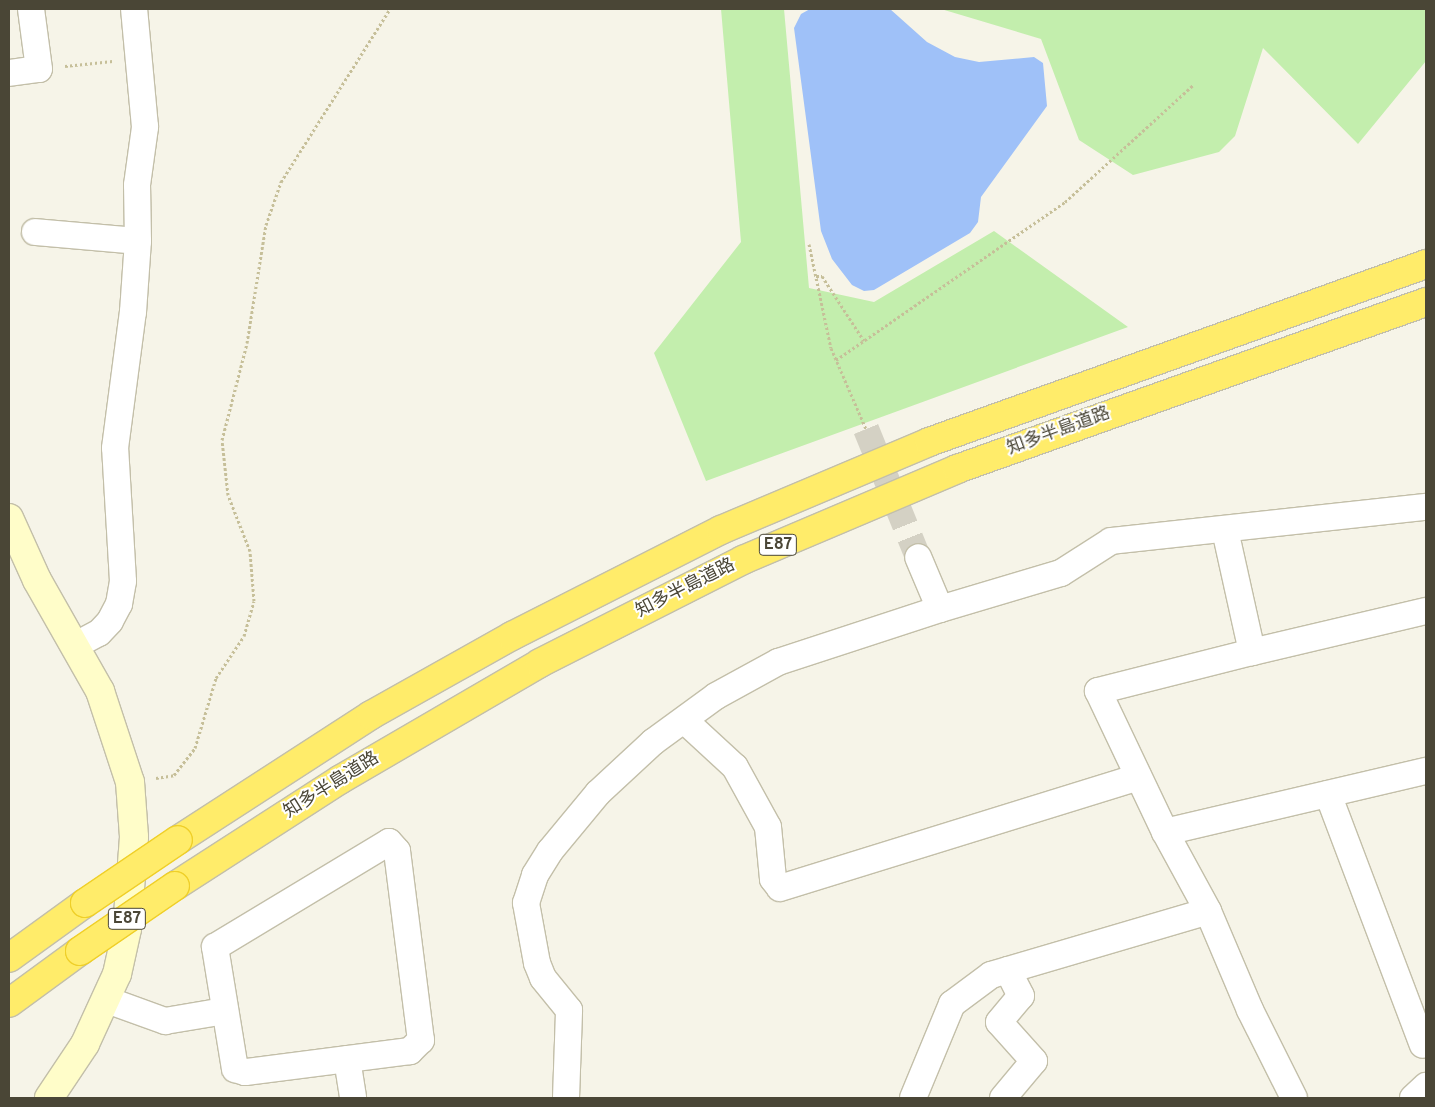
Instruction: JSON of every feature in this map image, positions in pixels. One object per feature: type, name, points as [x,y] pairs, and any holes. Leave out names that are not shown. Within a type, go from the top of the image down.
[{"type":"highway","name":"知多半島道路","points":[[9,958],[85,903],[178,840],[380,710],[512,636],[721,530],[929,442],[1426,264]]},
{"type":"highway","name":"知多半島道路","points":[[9,1003],[80,951],[175,886],[340,779],[540,664],[742,560],[957,469],[1426,302]]},
{"type":"street","points":[[9,73],[39,69],[31,9]]},
{"type":"street","points":[[76,645],[99,633],[119,604],[123,581],[115,448],[138,241],[137,185],[145,127],[134,9]]},
{"type":"street","points":[[35,232],[138,241]]},
{"type":"street","points":[[566,1098],[569,1010],[540,971],[526,903],[535,875],[550,851],[598,792],[684,720],[716,696],[778,662],[940,609],[1061,573],[1111,541],[1426,507]]},
{"type":"street","points":[[9,518],[37,580],[76,645],[100,691],[130,782],[134,837],[127,929],[107,1000],[69,1073],[49,1098]]},
{"type":"street","points":[[1225,530],[1252,652]]},
{"type":"street","points":[[918,557],[940,609]]},
{"type":"street","points":[[1294,1098],[1250,1010],[1208,911],[1165,832],[1098,691],[1426,611]]},
{"type":"street","points":[[684,720],[736,767],[768,827],[773,879],[780,888],[1138,777]]},
{"type":"street","points":[[1165,832],[1426,771]]},
{"type":"street","points":[[1328,794],[1423,1045]]},
{"type":"street","points":[[389,842],[397,851],[421,1040],[410,1051],[245,1072],[235,1069],[225,1012],[215,947],[389,842]]},
{"type":"street","points":[[923,1093],[952,1004],[991,975],[1208,911]]},
{"type":"street","points":[[1003,1098],[1034,1061],[999,1022],[1021,996],[1008,970]]},
{"type":"street","points":[[107,1000],[165,1021],[225,1012]]},
{"type":"street","points":[[347,1059],[353,1098]]},
{"type":"street","points":[[1413,1098],[1426,1086]]},
{"type":"path","points":[[130,782],[174,775],[202,734],[216,678],[244,636],[254,600],[250,551],[228,495],[222,440],[247,343],[266,225],[281,182],[390,9]]},
{"type":"path","points":[[39,69],[140,58]]},
{"type":"path","points":[[836,360],[1065,202],[1193,85]]},
{"type":"path","points":[[809,244],[836,360],[866,428]]},
{"type":"path","points":[[816,276],[822,276],[864,341]]},
{"type":"green space","points":[[721,9],[784,9],[809,288],[874,302],[994,231],[1128,327],[706,481],[654,353],[741,242]]},
{"type":"green space","points":[[941,9],[1426,9],[1426,61],[1358,144],[1263,48],[1235,136],[1219,152],[1133,175],[1079,140],[1041,39]]},
{"type":"water","points":[[810,9],[890,9],[927,42],[955,57],[979,62],[1034,57],[1043,63],[1047,106],[981,197],[978,222],[970,233],[874,290],[864,291],[852,285],[832,259],[821,231],[794,28],[801,14]]},
{"type":"tunnel","points":[[866,429],[918,557]]}]
